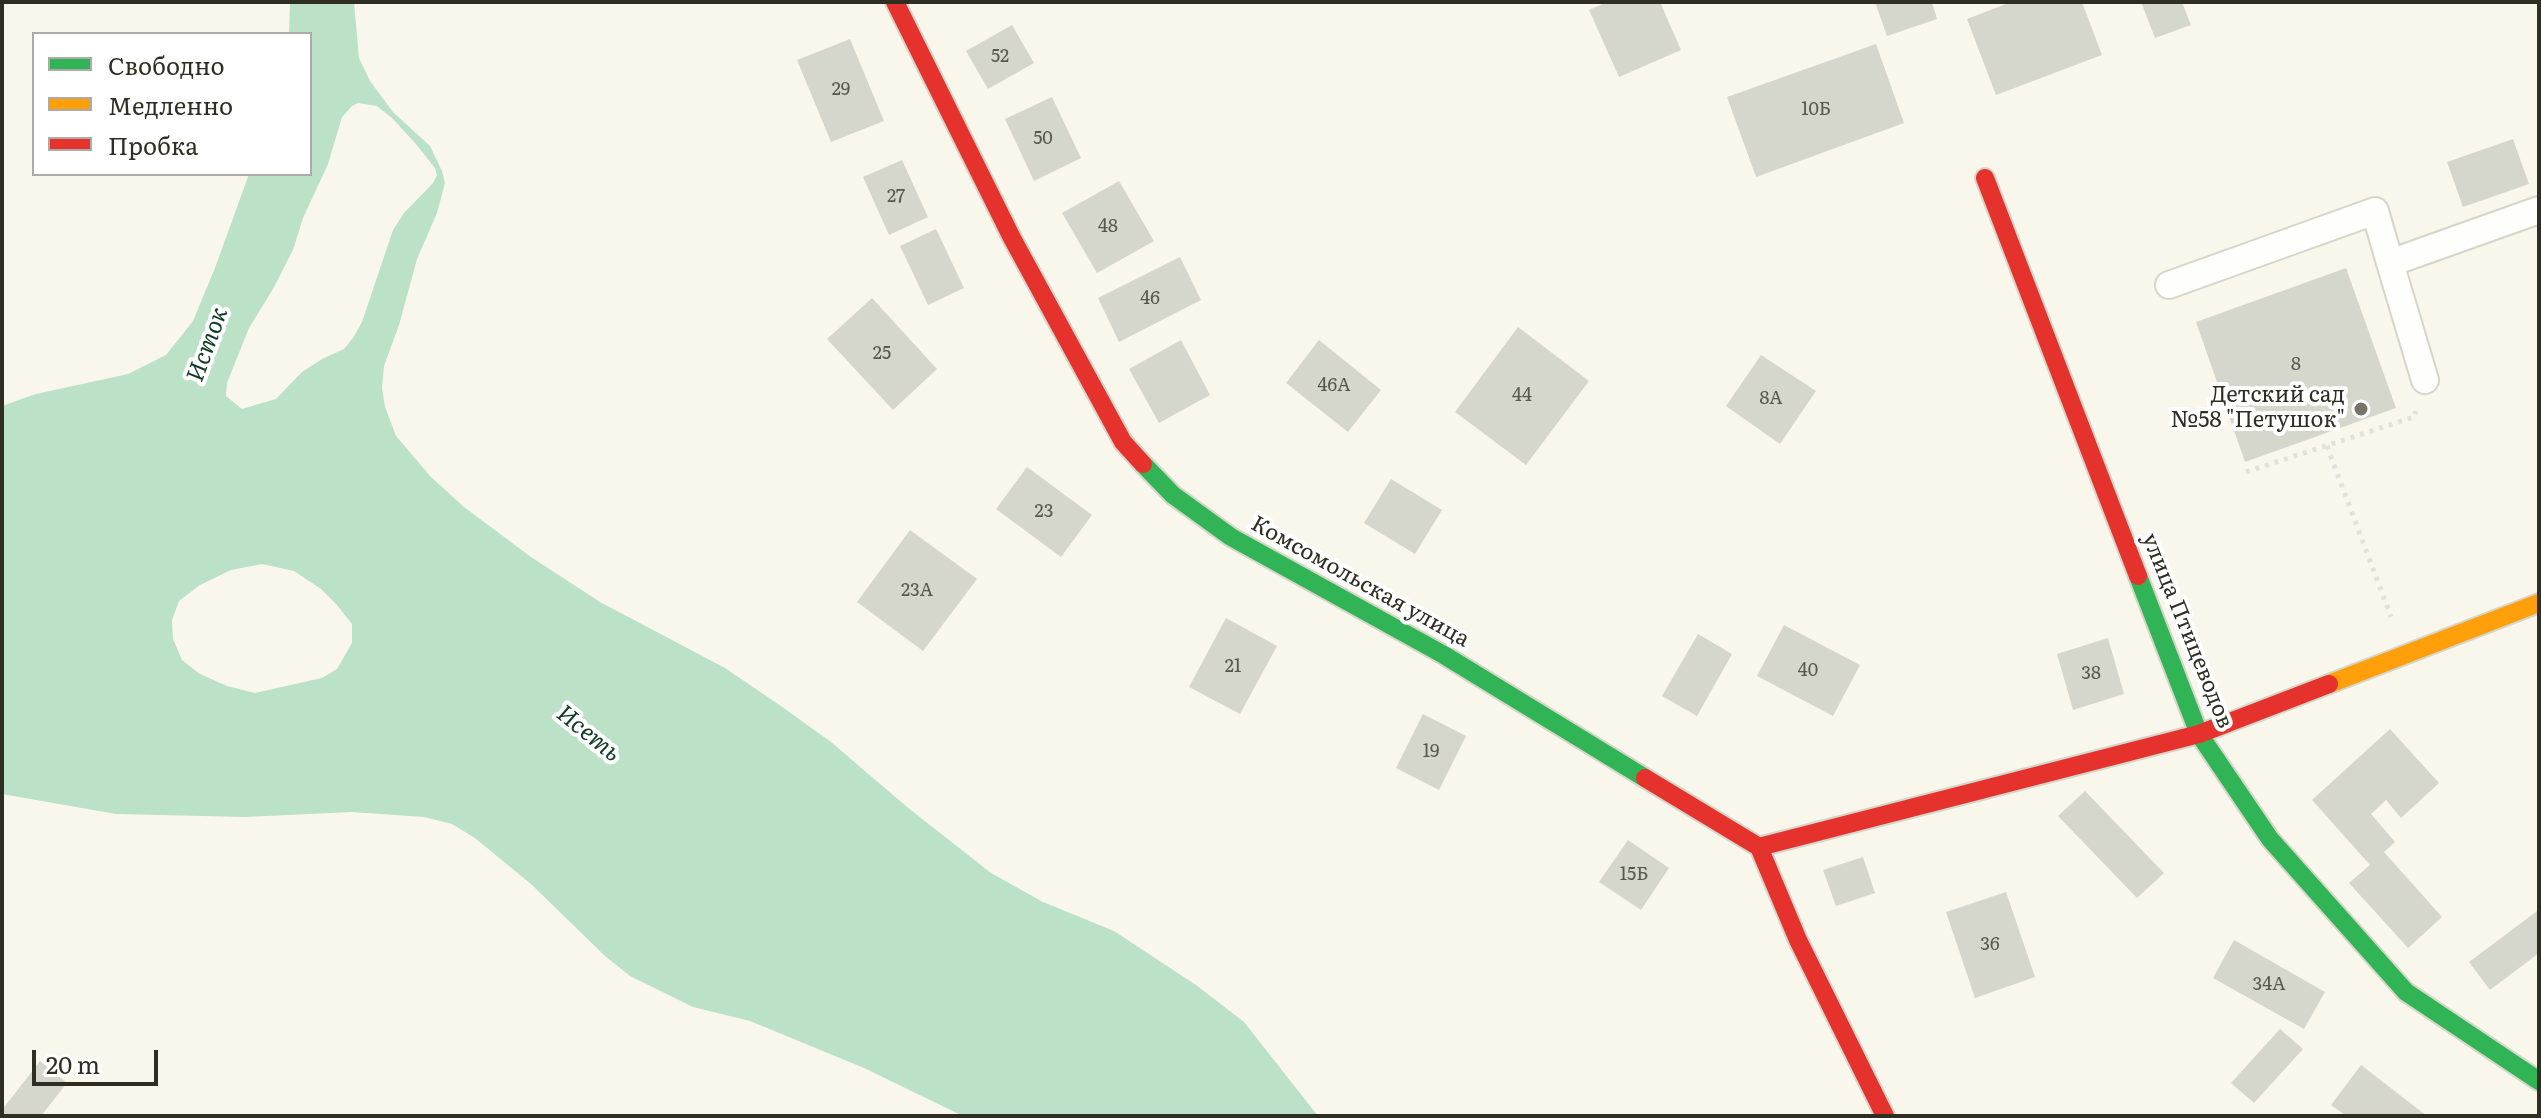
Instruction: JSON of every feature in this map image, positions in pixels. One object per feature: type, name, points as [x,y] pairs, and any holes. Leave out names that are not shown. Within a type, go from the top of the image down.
[{"type":"street","name":"Комсомольская улица","points":[[895,2],[1012,238],[1123,442],[1173,495],[1231,537],[1444,655],[1759,847]]},
{"type":"street","name":"улица Птицеводов","points":[[1985,178],[2199,734],[2270,839],[2406,992],[2539,1081]]},
{"type":"street","points":[[1885,1116],[1798,940],[1759,847],[2199,734],[2539,603]]},
{"type":"lane","points":[[2390,263],[2539,210]]},
{"type":"lane","points":[[2169,285],[2375,211],[2425,380]]},
{"type":"path","points":[[2246,472],[2414,417],[2425,380]]},
{"type":"path","points":[[2327,446],[2403,655]]},
{"type":"water","points":[[290,2],[354,2],[359,58],[370,81],[393,112],[430,146],[445,183],[437,213],[417,259],[384,366],[382,388],[385,407],[396,436],[431,477],[464,507],[531,557],[600,602],[725,668],[778,704],[831,742],[991,873],[1043,902],[1114,931],[1196,985],[1244,1022],[1318,1116],[963,1116],[864,1068],[750,1021],[693,1007],[630,976],[532,885],[475,838],[452,824],[424,817],[352,812],[245,817],[116,814],[2,794],[2,406],[36,394],[128,374],[166,355],[193,321],[248,176],[312,176],[312,32],[289,32]],"holes":[[[358,103],[377,106],[415,143],[437,175],[393,230],[362,322],[344,349],[302,372],[276,399],[242,409],[226,396],[227,383],[249,328],[293,250],[303,218],[328,164],[342,117]],[[262,564],[294,571],[321,589],[352,624],[352,643],[337,669],[322,678],[255,693],[227,686],[200,674],[182,660],[173,639],[172,620],[179,601],[200,585],[231,570]]]},
{"type":"building","points":[[1607,2],[1660,2],[1681,50],[1619,77],[1589,10]]},
{"type":"building","points":[[1875,2],[1932,2],[1937,19],[1887,36]]},
{"type":"building","points":[[2011,2],[2082,2],[2102,55],[1996,95],[1967,19]]},
{"type":"building","points":[[2141,2],[2182,2],[2191,25],[2155,38]]},
{"type":"building","points":[[1012,25],[1034,63],[988,89],[966,51]]},
{"type":"building","points":[[850,39],[884,121],[831,142],[797,60]]},
{"type":"building","points":[[1876,44],[1904,123],[1756,177],[1727,97]]},
{"type":"building","points":[[1052,97],[1081,158],[1034,181],[1005,119]]},
{"type":"building","points":[[2513,139],[2529,184],[2463,207],[2447,162]]},
{"type":"building","points":[[902,160],[928,217],[889,235],[863,177]]},
{"type":"building","points":[[1119,181],[1154,241],[1097,273],[1062,213]]},
{"type":"building","points":[[936,229],[964,288],[928,305],[900,246]]},
{"type":"building","points":[[1180,257],[1201,300],[1119,342],[1098,298]]},
{"type":"building","points":[[2346,268],[2396,408],[2245,462],[2196,322]]},
{"type":"building","points":[[872,298],[937,369],[893,410],[827,339]]},
{"type":"building","points":[[1518,327],[1589,381],[1526,465],[1455,412]]},
{"type":"building","points":[[1181,340],[1210,395],[1159,423],[1129,369]]},
{"type":"building","points":[[1319,340],[1381,390],[1348,432],[1286,383]]},
{"type":"building","points":[[1761,355],[1816,391],[1780,444],[1726,406]]},
{"type":"building","points":[[1027,467],[1092,515],[1061,557],[996,509]]},
{"type":"building","points":[[1391,479],[1442,510],[1415,554],[1364,523]]},
{"type":"building","points":[[910,530],[977,579],[923,651],[857,602]]},
{"type":"building","points":[[1226,618],[1277,646],[1240,714],[1189,687]]},
{"type":"building","points":[[1784,625],[1860,665],[1833,716],[1757,676]]},
{"type":"building","points":[[1698,634],[1732,654],[1697,716],[1662,696]]},
{"type":"building","points":[[2108,638],[2124,694],[2073,710],[2057,654]]},
{"type":"building","points":[[1423,714],[1466,736],[1439,790],[1396,768]]},
{"type":"building","points":[[2390,729],[2439,783],[2401,818],[2386,800],[2371,814],[2395,842],[2384,852],[2442,917],[2408,948],[2349,883],[2370,865],[2312,800]]},
{"type":"building","points":[[2085,791],[2164,873],[2137,898],[2058,816]]},
{"type":"building","points":[[1628,840],[1669,868],[1641,910],[1599,882]]},
{"type":"building","points":[[1863,857],[1875,893],[1836,906],[1823,870]]},
{"type":"building","points":[[2006,892],[2035,977],[1975,998],[1946,912]]},
{"type":"building","points":[[2537,911],[2539,953],[2490,990],[2469,962]]},
{"type":"building","points":[[2234,940],[2325,992],[2304,1029],[2213,978]]},
{"type":"building","points":[[2280,1029],[2303,1049],[2254,1103],[2231,1083]]},
{"type":"building","points":[[40,1061],[67,1083],[41,1116],[2,1116],[2,1110]]},
{"type":"building","points":[[2361,1065],[2427,1116],[2346,1116],[2331,1105]]},
{"type":"traffic: fast","points":[[1143,464],[1173,495],[1231,537],[1444,655],[1645,778]]},
{"type":"traffic: fast","points":[[2138,576],[2199,734],[2270,839],[2406,992],[2539,1081]]},
{"type":"traffic: slow","points":[[2329,684],[2539,603]]},
{"type":"traffic: jam","points":[[895,2],[1012,238],[1123,442],[1143,464]]},
{"type":"traffic: jam","points":[[1985,178],[2138,576]]},
{"type":"traffic: jam","points":[[1759,847],[2199,734],[2329,684]]},
{"type":"traffic: jam","points":[[1645,778],[1759,847],[1798,940],[1885,1116]]},
{"type":"place","name":"Детский сад №58 \"Петушок\"","points":[[2361,409]]},
{"type":"water label","name":"Исток","points":[[208,345]]},
{"type":"water label","name":"Исеть","points":[[588,734]]}]
